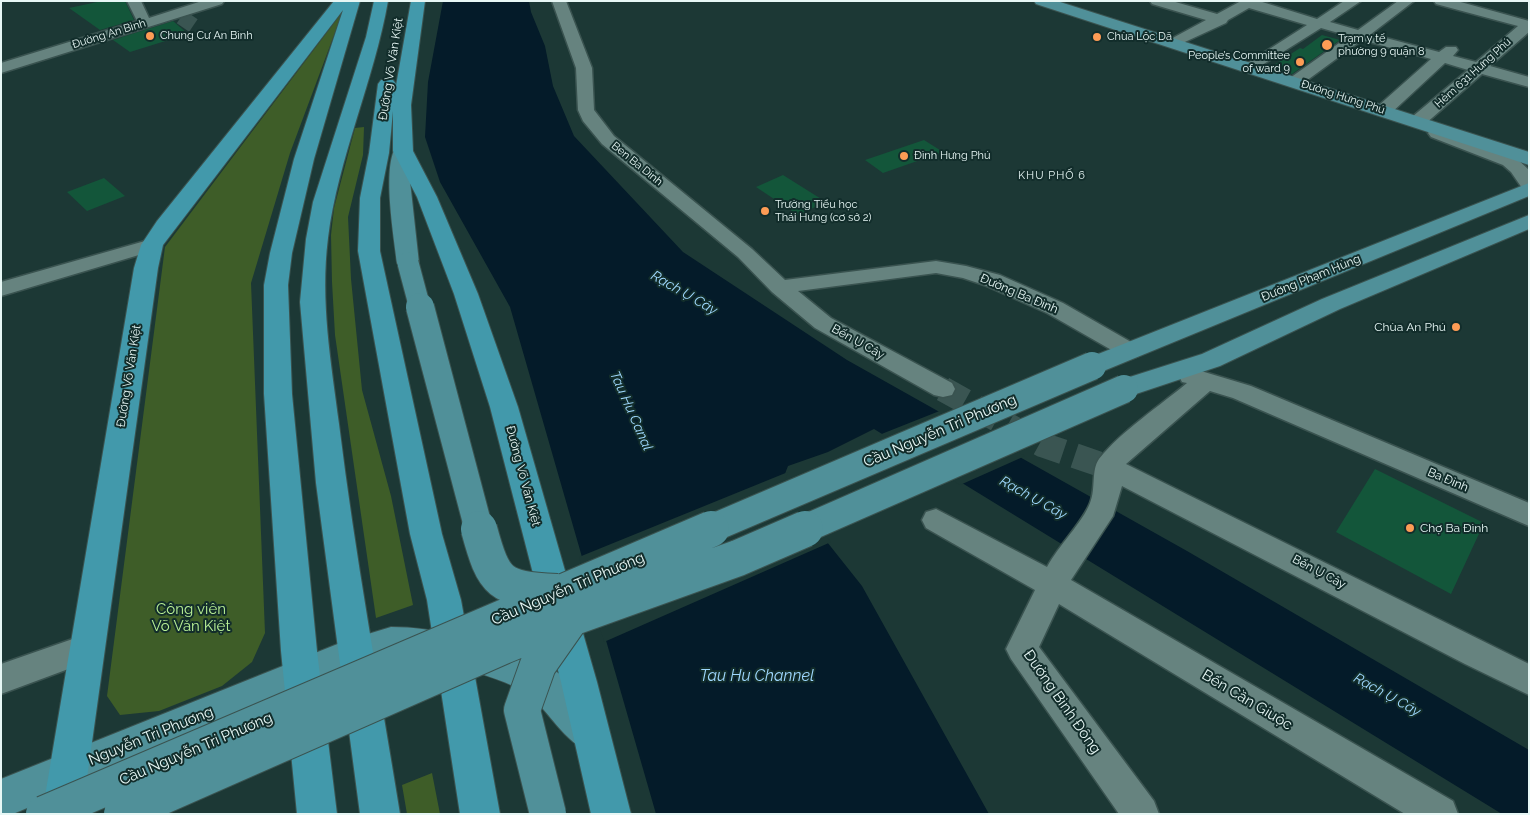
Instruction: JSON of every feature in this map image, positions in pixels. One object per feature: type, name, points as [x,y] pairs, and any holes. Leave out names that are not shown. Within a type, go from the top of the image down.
[{"type":"highway","name":"Đường Võ Văn Kiệt","points":[[62,814],[146,268],[152,245],[342,1]]},
{"type":"highway","points":[[317,814],[302,674],[278,394],[276,285],[281,253],[304,159],[353,1]]},
{"type":"highway","name":"Đường Võ Văn Kiệt","points":[[396,32],[400,2]]},
{"type":"highway","name":"Đường Võ Văn Kiệt","points":[[400,2],[403,151],[427,197],[466,294],[504,407],[579,682],[590,734],[611,814]]},
{"type":"highway","name":"Đường Võ Văn Kiệt","points":[[380,814],[331,483],[312,302],[317,239],[335,159],[374,37],[400,2]]},
{"type":"highway","name":"Đường Võ Văn Kiệt","points":[[402,105],[389,70],[379,153],[370,198],[369,251],[383,329],[426,534],[444,600],[480,814]]},
{"type":"main road","name":"Đường Hưng Phú","points":[[1041,1],[1296,81],[1528,158]]},
{"type":"main road","points":[[403,151],[399,172],[408,263],[488,563],[496,578],[566,605],[538,665],[522,710],[548,814]]},
{"type":"main road","name":"Đường Phạm Hùng","points":[[1092,366],[1529,189]]},
{"type":"main road","points":[[1176,371],[1210,360],[1340,300],[1529,221]]},
{"type":"main road","name":"Cầu Nguyễn Tri Phương","points":[[122,814],[566,605],[1092,366]]},
{"type":"main road","name":"Cầu Nguyễn Tri Phương","points":[[44,814],[566,605],[738,558],[1124,389],[1176,371]]},
{"type":"main road","name":"Nguyễn Tri Phương","points":[[1,799],[357,652],[391,643],[414,643],[453,650],[482,658],[544,683],[590,734]]},
{"type":"street","points":[[134,1],[144,23]]},
{"type":"street","name":"Đường An Bình","points":[[1,68],[199,4],[217,1]]},
{"type":"street","name":"Ben Ba Dinh","points":[[559,1],[584,68],[586,110],[589,118],[608,140],[745,253],[780,287]]},
{"type":"street","points":[[1157,1],[1221,20]]},
{"type":"street","points":[[1251,67],[1354,1]]},
{"type":"street","points":[[1296,81],[1407,1]]},
{"type":"street","points":[[1441,1],[1528,25]]},
{"type":"street","points":[[1174,43],[1221,20],[1250,2],[1360,35],[1447,54],[1479,68],[1529,82]]},
{"type":"street","name":"Hẻm 631 Hưng Phú","points":[[1426,124],[1479,68],[1528,25]]},
{"type":"street","points":[[1384,110],[1447,54]]},
{"type":"street","points":[[1426,124],[1436,132],[1509,161],[1518,168],[1529,184]]},
{"type":"street","points":[[1,289],[152,245]]},
{"type":"street","name":"Đường Ba Đình","points":[[780,287],[936,267],[966,272],[992,280],[1055,308],[1130,351]]},
{"type":"street","name":"Bến Ụ Cây","points":[[780,287],[824,323],[943,389]]},
{"type":"street","points":[[1176,371],[1206,381]]},
{"type":"street","points":[[1059,574],[1103,508],[1109,485],[1108,467],[1119,454],[1206,381]]},
{"type":"street","name":"Ba Đình","points":[[1206,381],[1242,392],[1529,515]]},
{"type":"street","name":"Bến Ụ Cây","points":[[1108,467],[1253,538],[1466,650],[1529,680]]},
{"type":"street","name":"Bến Cần Giuộc","points":[[936,520],[1059,574],[1440,814]]},
{"type":"street","name":"Đường Bình Đông","points":[[1059,574],[1022,649],[1141,814]]},
{"type":"street","points":[[1,679],[88,648]]},
{"type":"green space","name":"Công viên Võ Văn Kiệt","points":[[343,11],[290,153],[251,283],[265,633],[252,662],[222,686],[159,711],[120,715],[107,696],[165,247]]},
{"type":"green space","points":[[364,127],[363,155],[348,217],[351,279],[362,390],[391,496],[413,605],[376,618],[335,335],[332,282],[331,235],[334,208],[355,128]]},
{"type":"green space","points":[[432,773],[440,814],[407,814],[402,785]]},
{"type":"water","name":"Tau Hu Channel","points":[[443,1],[529,1],[531,12],[545,46],[553,86],[574,136],[683,252],[847,360],[1187,551],[1529,750],[1529,814],[1502,814],[874,429],[828,452],[788,466],[781,484],[862,586],[989,814],[656,814],[510,307],[440,182],[425,137],[428,82]]},
{"type":"pier","points":[[942,410],[1025,456],[960,485],[879,435]]},
{"type":"pier","points":[[788,472],[784,484],[831,542],[604,642],[579,557]]},
{"type":"building","points":[[102,1],[125,1],[134,20],[100,30],[69,8]]},
{"type":"building","name":"Chung Cư An Bình","points":[[173,21],[188,34],[130,52],[113,40]]},
{"type":"building","name":"People’s Committee of ward 9","points":[[1322,35],[1340,40],[1292,74],[1271,67],[1300,48],[1303,49]]},
{"type":"building","name":"Đình Hưng Phú","points":[[924,140],[943,152],[883,173],[865,160]]},
{"type":"building","points":[[783,175],[826,202],[798,215],[756,187]]},
{"type":"building","points":[[104,178],[125,196],[87,211],[67,192]]},
{"type":"building","name":"Chợ Ba Đình","points":[[1375,469],[1484,523],[1451,594],[1336,532]]},
{"type":"tunnel","points":[[181,17],[197,28]]},
{"type":"tunnel","points":[[943,389],[1043,445],[1108,467]]},
{"type":"place","name":"Chung Cư An Bình","points":[[150,36]]},
{"type":"place","name":"Chùa Lộc Dã","points":[[1097,37]]},
{"type":"place","name":"Trạm y tế phường 9 quận 8","points":[[1327,45]]},
{"type":"place","name":"People’s Committee of ward 9","points":[[1300,62]]},
{"type":"place","name":"Đình Hưng Phú","points":[[904,156]]},
{"type":"place","name":"Trường Tiểu học Thái Hưng (cơ sở 2)","points":[[765,211]]},
{"type":"place","name":"Chùa An Phú","points":[[1456,327]]},
{"type":"place","name":"Chợ Ba Đình","points":[[1410,528]]},
{"type":"district","name":"KHU PHỐ 6","points":[[1052,176]]},
{"type":"water label","name":"Rạch Ụ Cây","points":[[684,293]]},
{"type":"water label","name":"Tau Hu Canal","points":[[631,411]]},
{"type":"water label","name":"Rạch Ụ Cây","points":[[1033,498]]},
{"type":"water label","name":"Rạch Ụ Cây","points":[[1387,695]]}]
